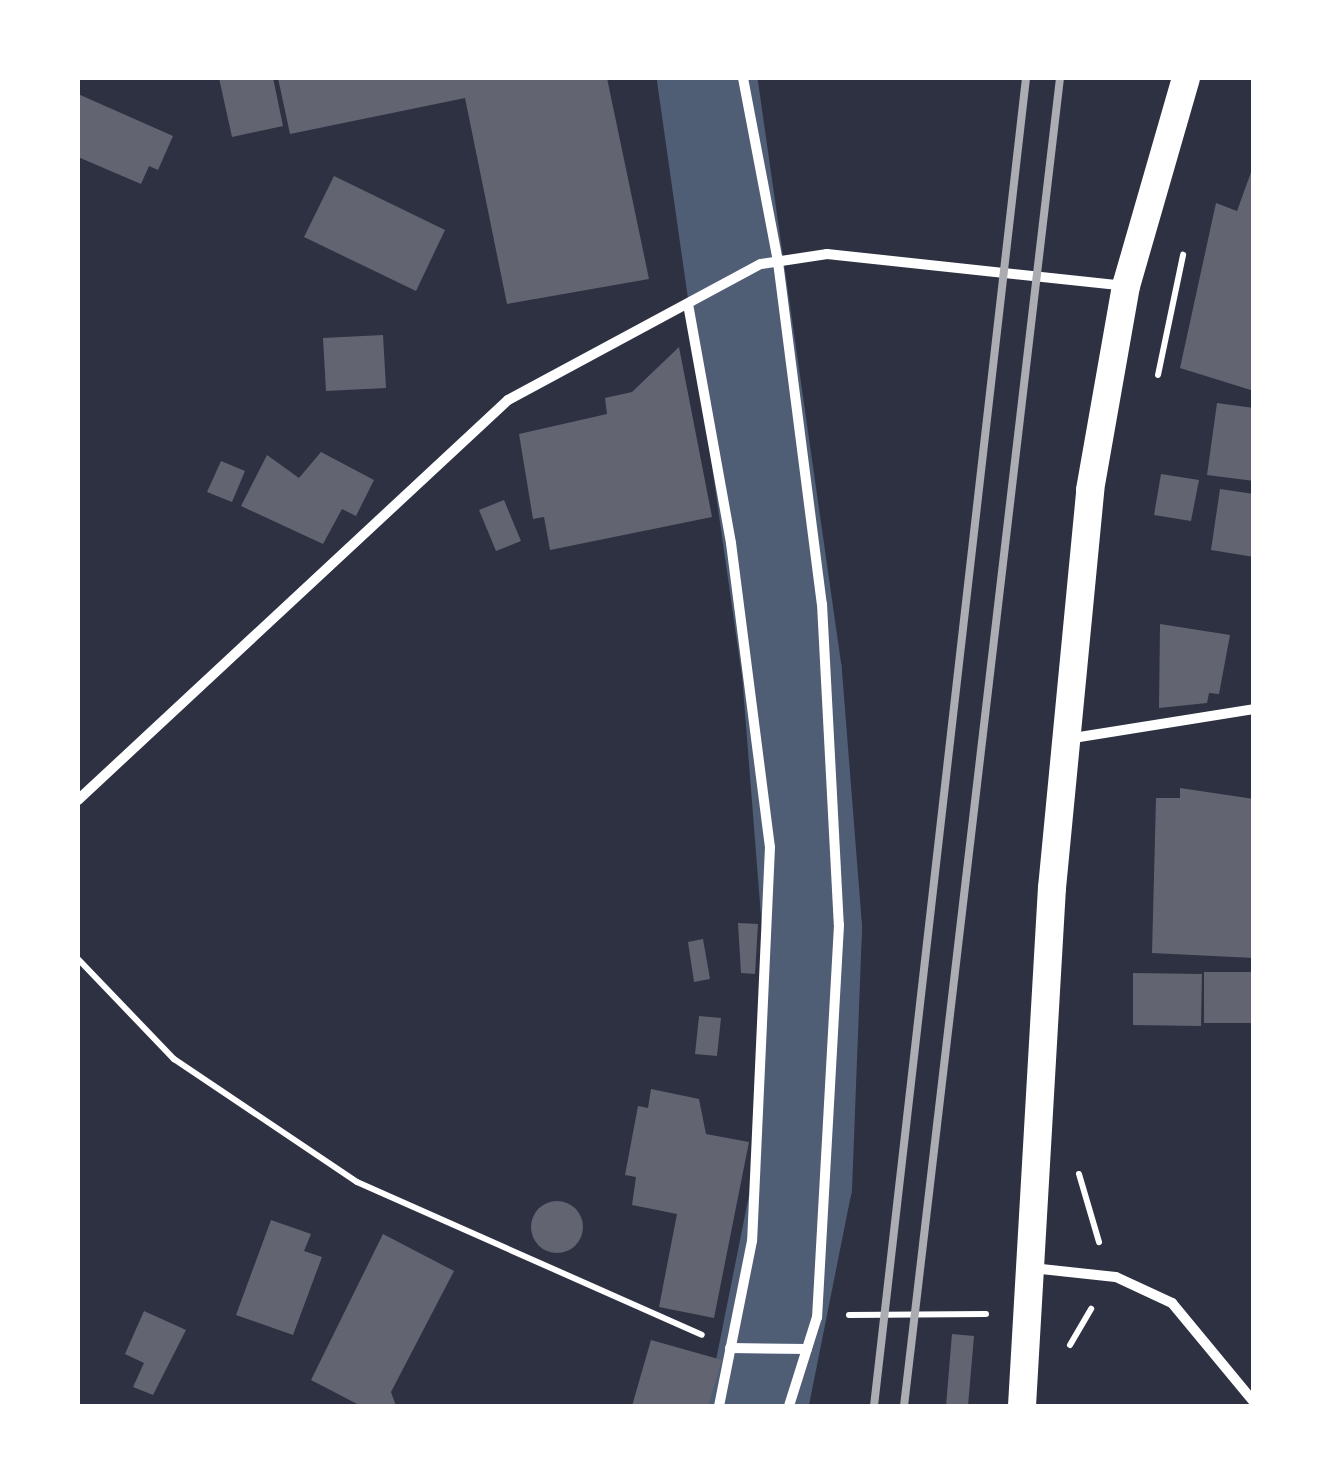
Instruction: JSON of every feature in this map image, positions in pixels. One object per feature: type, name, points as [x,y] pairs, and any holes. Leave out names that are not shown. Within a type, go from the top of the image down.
[{"type":"highway","points":[[1022,1406],[1066,739],[1090,490],[1126,286],[1186,78]]},
{"type":"street","points":[[742,78],[778,262],[822,604],[840,925],[818,1318],[789,1406]]},
{"type":"street","points":[[78,800],[508,400],[761,264],[827,254],[1126,286]]},
{"type":"street","points":[[688,304],[732,542],[770,847],[753,1222],[719,1406]]},
{"type":"street","points":[[1066,739],[1254,709]]},
{"type":"street","points":[[1031,1268],[1116,1277],[1172,1303],[1254,1402]]},
{"type":"street","points":[[730,1348],[808,1349]]},
{"type":"path","points":[[78,958],[174,1059],[357,1182],[730,1348]]},
{"type":"path","points":[[818,1318],[915,1312],[1027,1322]]},
{"type":"building","points":[[219,78],[273,78],[283,126],[232,137]]},
{"type":"building","points":[[278,78],[607,78],[649,279],[507,304],[465,98],[290,134]]},
{"type":"building","points":[[78,94],[173,136],[158,170],[149,166],[141,184],[78,157]]},
{"type":"building","points":[[1254,164],[1254,391],[1180,368],[1216,203],[1237,211]]},
{"type":"building","points":[[334,176],[445,230],[416,291],[304,237]]},
{"type":"building","points":[[383,335],[386,388],[326,391],[323,338]]},
{"type":"building","points":[[679,347],[712,517],[550,550],[544,517],[533,519],[519,434],[607,414],[605,398],[632,392]]},
{"type":"building","points":[[1217,403],[1254,408],[1254,481],[1207,475]]},
{"type":"building","points":[[321,452],[374,480],[356,516],[342,509],[323,544],[241,506],[267,455],[299,478]]},
{"type":"building","points":[[221,461],[245,471],[232,502],[207,492]]},
{"type":"building","points":[[1161,474],[1199,480],[1191,521],[1154,515]]},
{"type":"building","points":[[1220,489],[1254,494],[1254,557],[1211,550]]},
{"type":"building","points":[[504,500],[521,541],[496,551],[479,510]]},
{"type":"building","points":[[1160,624],[1230,635],[1219,694],[1209,693],[1207,703],[1159,708]]},
{"type":"building","points":[[1180,788],[1254,799],[1254,958],[1152,953],[1156,798],[1180,798]]},
{"type":"building","points":[[738,923],[758,924],[755,974],[741,973]]},
{"type":"building","points":[[703,939],[710,979],[694,982],[688,942]]},
{"type":"building","points":[[1204,972],[1254,972],[1254,1023],[1204,1023]]},
{"type":"building","points":[[1133,973],[1202,974],[1201,1026],[1133,1025]]},
{"type":"building","points":[[699,1016],[721,1018],[717,1056],[695,1054]]},
{"type":"building","points":[[651,1089],[699,1099],[706,1134],[749,1142],[714,1318],[659,1307],[677,1214],[632,1205],[636,1177],[625,1175],[638,1106],[648,1108]]},
{"type":"building","points":[[557,1201],[576,1208],[583,1227],[576,1246],[557,1253],[538,1246],[531,1227],[538,1208]]},
{"type":"building","points":[[271,1220],[311,1234],[304,1251],[322,1257],[293,1335],[236,1315]]},
{"type":"building","points":[[383,1234],[454,1271],[391,1392],[396,1406],[361,1406],[311,1380]]},
{"type":"building","points":[[144,1311],[186,1330],[153,1395],[133,1387],[144,1363],[125,1354]]},
{"type":"building","points":[[952,1334],[974,1336],[968,1406],[946,1406]]},
{"type":"building","points":[[651,1340],[722,1360],[708,1406],[632,1406]]},
{"type":"waterway","points":[[707,78],[792,673],[812,929],[802,1185],[758,1406]]},
{"type":"railway","points":[[874,1406],[1026,78]]},
{"type":"railway","points":[[904,1406],[1060,78]]}]
